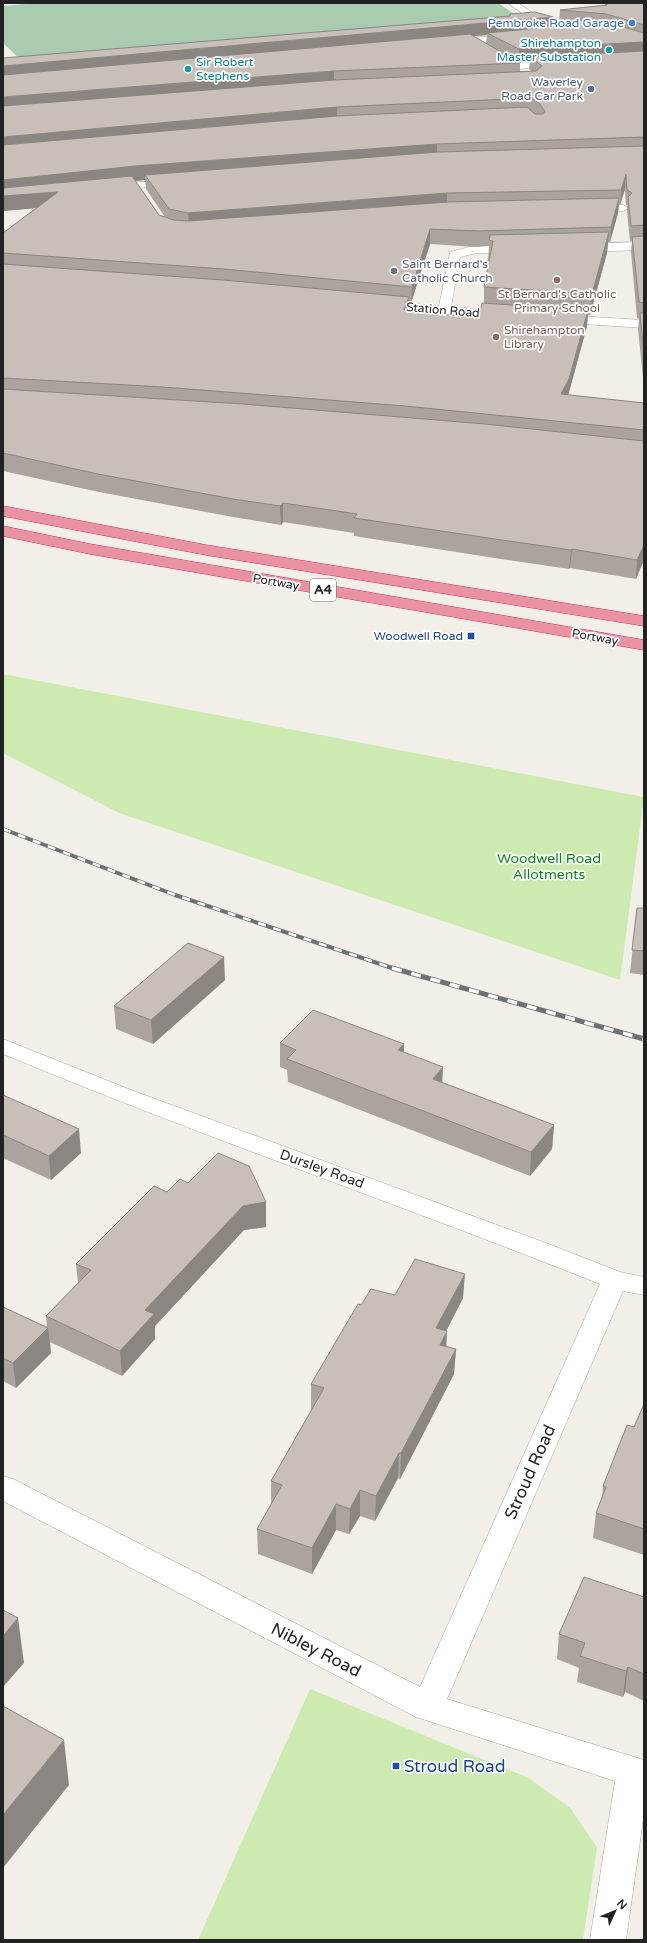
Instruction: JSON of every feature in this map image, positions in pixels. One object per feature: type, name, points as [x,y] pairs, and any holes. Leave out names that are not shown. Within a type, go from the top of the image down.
[{"type":"highway","name":"Portway","points":[[3,511],[206,550],[644,621]]},
{"type":"highway","name":"Portway","points":[[3,531],[90,549],[644,646]]},
{"type":"street","points":[[512,3],[540,22],[561,29],[549,34]]},
{"type":"street","points":[[438,44],[522,37]]},
{"type":"street","points":[[470,41],[486,50]]},
{"type":"street","points":[[529,74],[513,65],[568,63]]},
{"type":"street","points":[[97,189],[184,181]]},
{"type":"street","points":[[136,185],[144,197]]},
{"type":"street","points":[[576,209],[623,208]]},
{"type":"street","points":[[567,248],[644,246]]},
{"type":"street","points":[[444,311],[454,255],[460,252],[475,250],[528,249]]},
{"type":"street","name":"Station Road","points":[[365,303],[444,311],[522,316]]},
{"type":"street","points":[[546,318],[644,324]]},
{"type":"street","name":"Dursley Road","points":[[3,1046],[123,1095],[536,1249],[614,1280],[644,1286]]},
{"type":"street","name":"Stroud Road","points":[[427,1707],[614,1280]]},
{"type":"street","name":"Nibley Road","points":[[3,1487],[427,1707],[638,1774]]},
{"type":"street","points":[[608,1940],[638,1774]]},
{"type":"green space","points":[[39,3],[498,3],[525,21],[26,65],[3,43],[3,6]]},
{"type":"green space","name":"Woodwell Road Allotments","points":[[3,674],[644,797],[620,980],[119,813],[3,753]]},
{"type":"green space","points":[[310,1689],[529,1778],[570,1808],[597,1847],[583,1940],[198,1940]]},
{"type":"building","points":[[606,3],[644,3],[644,25],[606,14],[560,10],[607,5]]},
{"type":"building","points":[[535,12],[553,17],[3,66],[3,58],[510,16],[510,14]]},
{"type":"building","points":[[577,20],[606,22],[644,33],[644,42],[519,49],[487,33],[538,28]]},
{"type":"building","points":[[470,34],[520,63],[334,71],[3,97],[3,75]]},
{"type":"building","points":[[644,51],[644,137],[437,144],[135,166],[3,180],[3,145],[337,116],[527,107],[535,114],[543,114],[545,111],[539,103],[531,98],[337,107],[3,137],[3,106],[334,80],[536,71],[542,66],[530,57]]},
{"type":"building","points":[[644,146],[644,225],[631,226],[628,197],[632,193],[627,190],[626,174],[621,190],[447,193],[188,213],[169,209],[145,175],[438,152]]},
{"type":"building","points":[[132,176],[159,215],[174,220],[188,221],[448,202],[619,198],[611,227],[478,231],[430,229],[412,287],[224,269],[3,253],[3,233],[58,192],[3,196],[3,188]]},
{"type":"building","points":[[609,232],[592,294],[484,287],[493,241],[489,240],[490,235]]},
{"type":"building","points":[[644,236],[644,303],[639,302],[632,237]]},
{"type":"building","points":[[3,264],[223,280],[409,297],[404,310],[479,318],[482,303],[588,310],[569,379],[561,394],[644,403],[644,430],[405,406],[163,387],[3,378]]},
{"type":"building","points":[[640,313],[644,313],[644,355]]},
{"type":"building","points":[[3,389],[243,404],[485,424],[644,441],[644,545],[637,560],[572,549],[354,518],[357,514],[283,503],[280,506],[233,499],[98,474],[3,453]]},
{"type":"building","points":[[637,908],[644,908],[644,951],[632,950]]},
{"type":"building","points":[[188,943],[224,957],[151,1020],[114,1006]]},
{"type":"building","points":[[313,1010],[404,1044],[398,1050],[443,1067],[433,1079],[554,1125],[531,1152],[287,1059],[296,1050],[280,1043]]},
{"type":"building","points":[[3,1095],[79,1129],[49,1156],[3,1135]]},
{"type":"building","points":[[218,1153],[249,1166],[266,1202],[243,1206],[145,1310],[154,1314],[120,1351],[46,1316],[91,1270],[76,1264],[154,1186],[167,1192],[180,1179],[188,1183]]},
{"type":"building","points":[[415,1259],[465,1274],[436,1328],[447,1331],[440,1345],[456,1349],[401,1453],[399,1453],[376,1496],[360,1490],[350,1509],[336,1504],[312,1548],[257,1529],[282,1485],[271,1481],[324,1388],[311,1384],[358,1304],[361,1305],[371,1289],[395,1295]]},
{"type":"building","points":[[3,1307],[48,1328],[13,1363],[3,1358]]},
{"type":"building","points":[[644,1404],[644,1529],[596,1513],[606,1487],[603,1486],[627,1425],[634,1427]]},
{"type":"building","points":[[584,1577],[644,1597],[644,1674],[628,1667],[626,1671],[580,1656],[585,1643],[559,1634]]},
{"type":"building","points":[[3,1610],[18,1618],[3,1636]]},
{"type":"building","points":[[3,1706],[64,1740],[3,1815]]},
{"type":"railway","points":[[3,829],[175,895],[392,968]]},
{"type":"railway","points":[[392,968],[644,1039]]},
{"type":"place","name":"Pembroke Road Garage","points":[[632,23]]},
{"type":"place","name":"Shirehampton Master Substation","points":[[609,50]]},
{"type":"place","name":"Sir Robert Stephens","points":[[188,69]]},
{"type":"place","name":"Waverley Road Car Park","points":[[591,89]]},
{"type":"place","name":"Saint Bernard's Catholic Church","points":[[394,271]]},
{"type":"place","name":"St Bernard's Catholic Primary School","points":[[557,280]]},
{"type":"place","name":"Shirehampton Library","points":[[496,337]]},
{"type":"place","name":"Woodwell Road","points":[[471,636]]},
{"type":"place","name":"Stroud Road","points":[[396,1766]]}]
